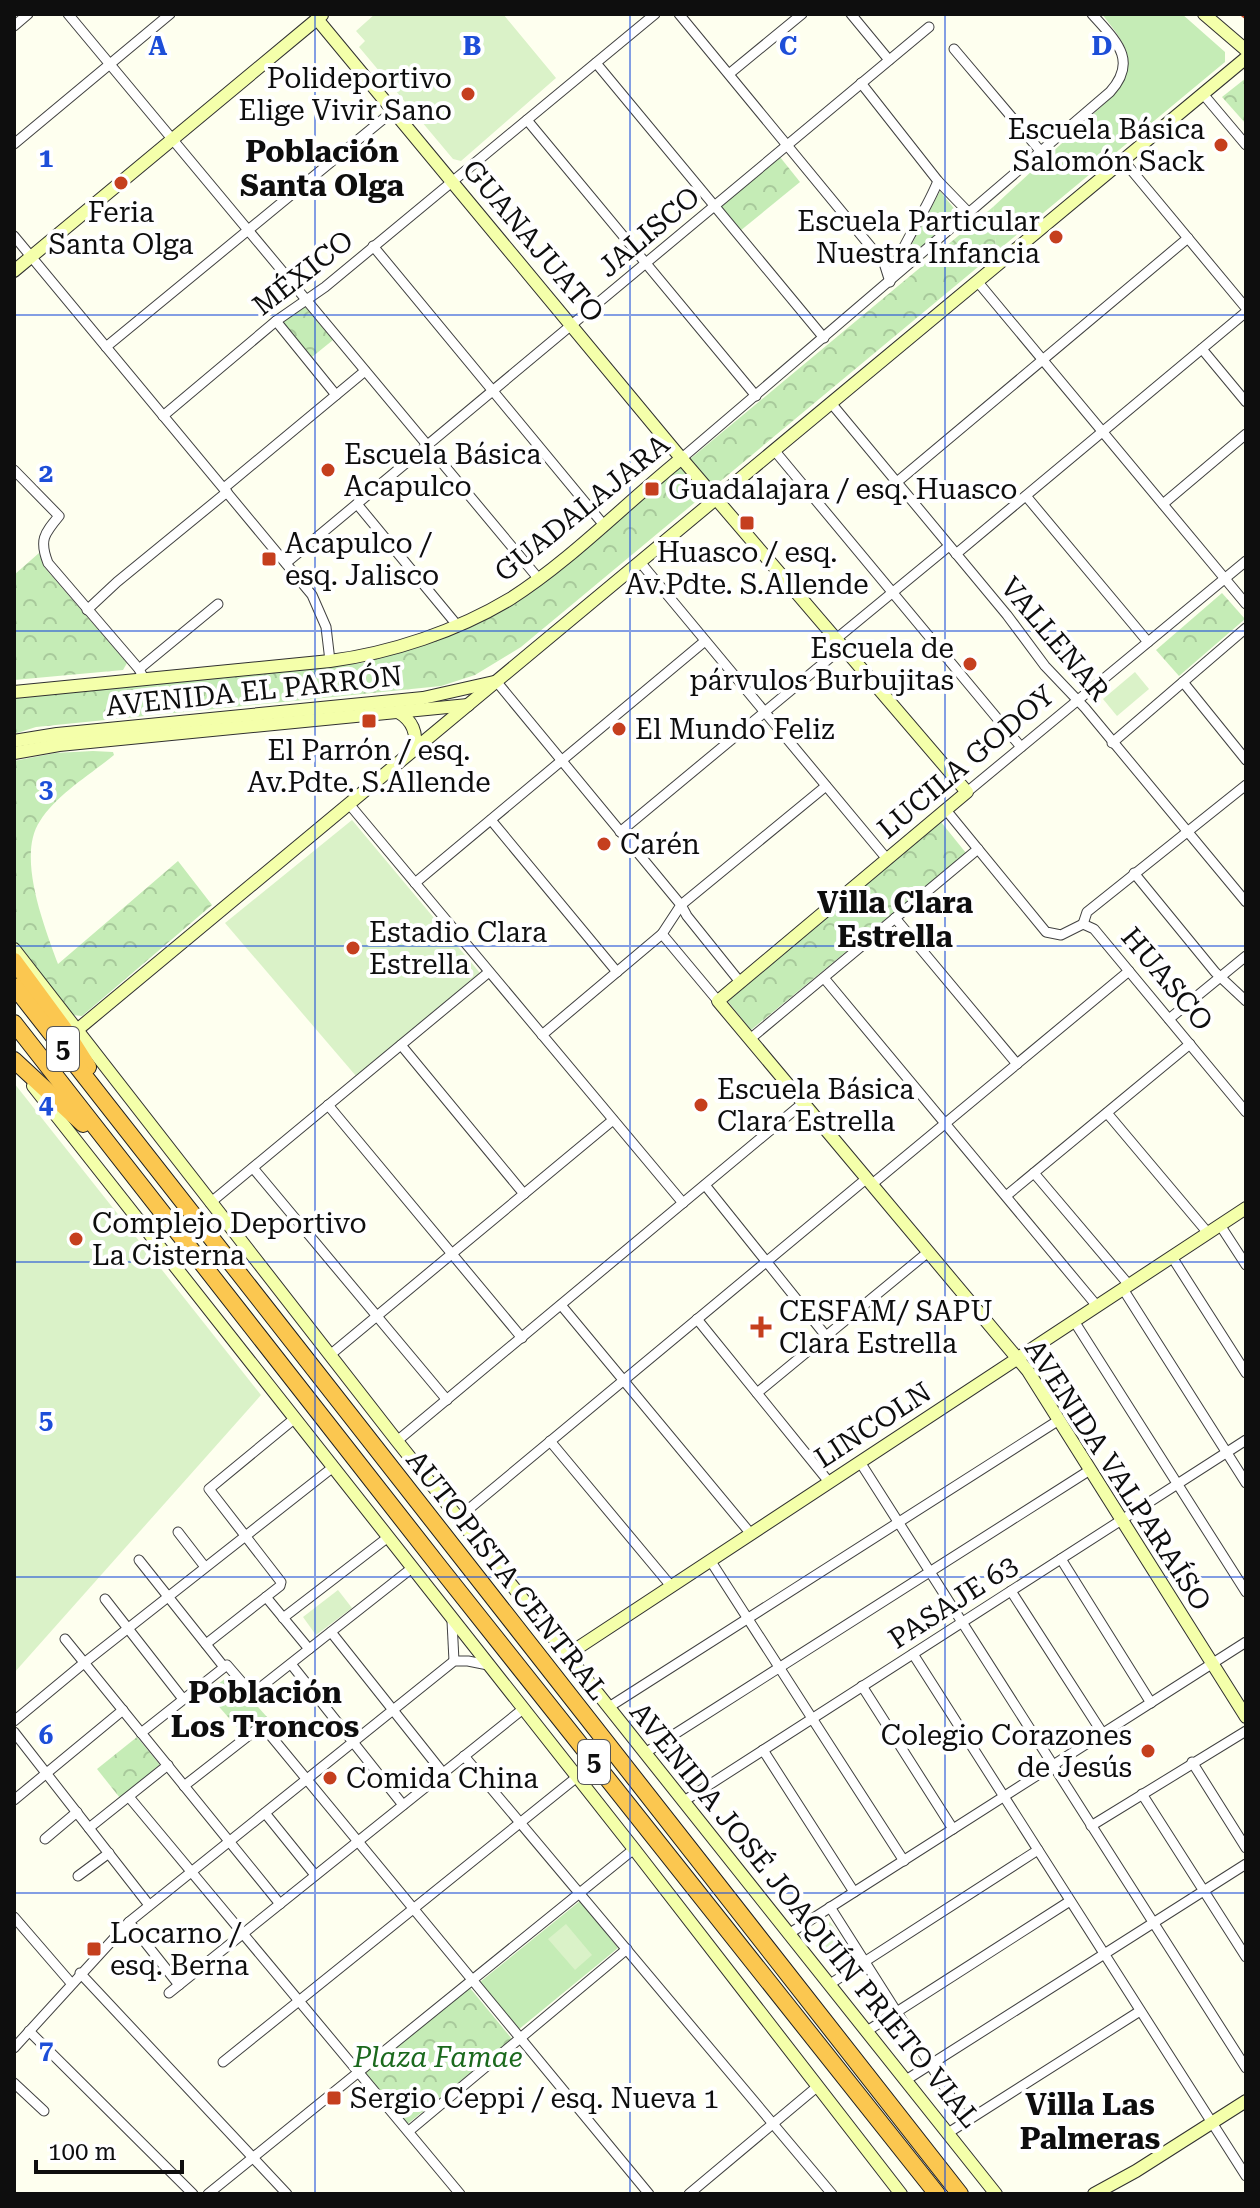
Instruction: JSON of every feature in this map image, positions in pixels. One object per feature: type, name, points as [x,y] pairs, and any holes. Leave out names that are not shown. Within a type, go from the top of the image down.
[{"type":"highway","points":[[14,961],[64,1029],[112,1111]]},
{"type":"highway","name":"AUTOPISTA CENTRAL","points":[[14,986],[960,2194]]},
{"type":"highway","name":"AUTOPISTA CENTRAL","points":[[14,1023],[441,1569],[937,2194]]},
{"type":"highway","points":[[14,1060],[122,1160]]},
{"type":"main road","points":[[1204,14],[1246,50]]},
{"type":"main road","points":[[14,271],[317,16]]},
{"type":"main road","name":"GUANAJUATO","points":[[317,16],[716,498]]},
{"type":"main road","points":[[77,1030],[1246,58]]},
{"type":"main road","name":"GUADALAJARA","points":[[14,692],[142,674],[330,661],[372,654],[457,625],[509,599],[538,578],[682,458]]},
{"type":"main road","points":[[716,498],[967,792]]},
{"type":"main road","name":"AVENIDA EL PARRÓN","points":[[14,741],[57,734],[423,698],[496,681]]},
{"type":"main road","name":"AVENIDA EL PARRÓN","points":[[14,753],[59,745],[468,705]]},
{"type":"main road","points":[[398,712],[407,718],[414,729],[414,750]]},
{"type":"main road","name":"LUCILA GODOY","points":[[718,1001],[967,792]]},
{"type":"main road","name":"AVENIDA JOSÉ JOAQUÍN PRIETO VIAL","points":[[14,949],[102,1066],[397,1441],[996,2194]]},
{"type":"main road","name":"AVENIDA VALPARAÍSO","points":[[718,1001],[1028,1371],[1246,1717]]},
{"type":"main road","points":[[14,1060],[901,2194]]},
{"type":"main road","name":"LINCOLN","points":[[567,1655],[1246,1208]]},
{"type":"main road","points":[[1094,2194],[1246,2101]]},
{"type":"main road","points":[[1109,2194],[1136,2171]]},
{"type":"street","points":[[14,26],[28,14]]},
{"type":"street","points":[[68,14],[538,578]]},
{"type":"street","points":[[14,144],[170,14]]},
{"type":"street","name":"MÉXICO","points":[[163,416],[655,14]]},
{"type":"street","points":[[679,14],[884,263],[890,282]]},
{"type":"street","points":[[729,74],[802,14]]},
{"type":"street","points":[[851,14],[889,60]]},
{"type":"street","name":"GUADALAJARA","points":[[682,458],[1110,92],[1120,78],[1123,59],[1116,41],[1092,14]]},
{"type":"street","name":"JALISCO","points":[[286,563],[929,27]]},
{"type":"street","points":[[954,49],[1042,153]]},
{"type":"street","points":[[596,63],[824,338]]},
{"type":"street","points":[[861,83],[938,181],[970,214]]},
{"type":"street","points":[[1203,94],[1246,145]]},
{"type":"street","points":[[106,347],[393,111]]},
{"type":"street","points":[[527,120],[756,396]]},
{"type":"street","points":[[620,832],[765,712],[893,593],[1026,496],[1246,310],[1123,160]]},
{"type":"street","name":"GUADALAJARA","points":[[890,282],[897,261],[921,221],[938,181]]},
{"type":"street","points":[[14,236],[312,595],[326,627],[330,661]]},
{"type":"street","points":[[897,482],[1188,238]]},
{"type":"street","points":[[373,246],[603,524]]},
{"type":"street","points":[[977,281],[1246,604]]},
{"type":"street","points":[[276,321],[336,395]]},
{"type":"street","points":[[1202,349],[1246,402]]},
{"type":"street","points":[[87,610],[365,371]]},
{"type":"street","name":"VALLENAR","points":[[831,403],[1246,902]]},
{"type":"street","points":[[1163,504],[1246,434]]},
{"type":"street","points":[[774,450],[1021,747]]},
{"type":"street","points":[[14,470],[59,516],[43,538],[42,548],[48,563],[142,674],[218,604]]},
{"type":"street","points":[[1026,496],[1148,642]]},
{"type":"street","points":[[357,504],[457,625]]},
{"type":"street","name":"LUCILA GODOY","points":[[967,792],[1246,561]]},
{"type":"street","points":[[640,562],[887,859]]},
{"type":"street","points":[[1112,743],[1246,628]]},
{"type":"street","points":[[415,883],[705,641]]},
{"type":"street","points":[[496,681],[681,905],[740,982]]},
{"type":"street","points":[[1183,682],[1246,760]]},
{"type":"street","points":[[1083,924],[1087,912],[1246,785]]},
{"type":"street","points":[[542,1035],[662,934],[681,905],[826,786]]},
{"type":"street","points":[[349,804],[683,1203]]},
{"type":"street","name":"HUASCO","points":[[946,810],[1046,932],[1061,935],[1083,924],[1094,929],[1246,1112]]},
{"type":"street","points":[[491,820],[617,972]]},
{"type":"street","points":[[750,1039],[978,849]]},
{"type":"street","points":[[1134,873],[1221,977],[1246,1001]]},
{"type":"street","points":[[895,918],[1017,1064]]},
{"type":"street","name":"AVENIDA VALPARAÍSO","points":[[662,934],[718,1001]]},
{"type":"street","points":[[1169,1019],[1246,956]]},
{"type":"street","points":[[458,1518],[766,1261],[945,1124],[1129,971]]},
{"type":"street","points":[[210,1203],[489,972]]},
{"type":"street","points":[[824,978],[1097,1306]]},
{"type":"street","points":[[1006,1196],[1190,1044]]},
{"type":"street","points":[[401,1045],[524,1194]]},
{"type":"street","points":[[397,1441],[803,1103]]},
{"type":"street","points":[[328,1105],[522,1338]]},
{"type":"street","points":[[1107,1113],[1208,1233]]},
{"type":"street","points":[[330,1355],[613,1120]]},
{"type":"street","points":[[253,1168],[447,1400]]},
{"type":"street","points":[[1034,1173],[1126,1287],[1246,1483]]},
{"type":"street","points":[[705,1185],[826,1336]]},
{"type":"street","points":[[1220,1225],[1246,1265]]},
{"type":"street","points":[[757,1393],[927,1253]]},
{"type":"street","points":[[1172,1257],[1246,1373]]},
{"type":"street","points":[[561,1305],[751,1534]]},
{"type":"street","points":[[697,1319],[829,1482]]},
{"type":"street","points":[[1074,1321],[1246,1592]]},
{"type":"street","points":[[206,1644],[281,1582],[209,1489],[294,1419]]},
{"type":"street","points":[[609,1707],[1059,1420]]},
{"type":"street","name":"PASAJE 63","points":[[684,1801],[1246,1440]]},
{"type":"street","points":[[550,1441],[671,1586]]},
{"type":"street","points":[[860,1462],[1246,2068]]},
{"type":"street","points":[[14,1721],[332,1468]]},
{"type":"street","points":[[645,1753],[1090,1470]]},
{"type":"street","points":[[178,1532],[205,1567]]},
{"type":"street","points":[[283,1618],[387,1538]]},
{"type":"street","points":[[1061,1559],[1151,1703]]},
{"type":"street","points":[[139,1560],[206,1644],[252,1694],[412,1568]]},
{"type":"street","points":[[710,1560],[904,1861]]},
{"type":"street","points":[[1011,1591],[1103,1734]]},
{"type":"street","points":[[266,1597],[309,1649]]},
{"type":"street","points":[[105,1599],[183,1699]]},
{"type":"street","points":[[452,1618],[454,1661]]},
{"type":"street","points":[[331,1632],[443,1773]]},
{"type":"street","points":[[65,1639],[280,1904]]},
{"type":"street","points":[[790,1933],[1246,1642]]},
{"type":"street","points":[[913,1654],[1246,2176]]},
{"type":"street","points":[[14,2048],[80,1973],[149,1905],[454,1661],[488,1665]]},
{"type":"street","points":[[291,1664],[403,1805]]},
{"type":"street","points":[[141,1733],[226,1666]]},
{"type":"street","points":[[862,1686],[953,1829]]},
{"type":"street","points":[[169,1993],[523,1709]]},
{"type":"street","points":[[14,1800],[123,1710]]},
{"type":"street","points":[[184,1786],[257,1729],[266,1730],[649,2194]]},
{"type":"street","points":[[1091,1826],[1246,1731]]},
{"type":"street","points":[[14,1732],[149,1905]]},
{"type":"street","points":[[763,1750],[854,1892]]},
{"type":"street","points":[[464,1756],[832,2194]]},
{"type":"street","points":[[1192,1762],[1246,1848]]},
{"type":"street","points":[[89,1828],[168,1765]]},
{"type":"street","points":[[223,2062],[577,1777]]},
{"type":"street","points":[[1142,1794],[1246,1957]]},
{"type":"street","points":[[129,1797],[460,2194]]},
{"type":"street","points":[[45,1839],[77,1812]]},
{"type":"street","points":[[265,1813],[315,1875]]},
{"type":"street","points":[[208,2194],[634,1849]]},
{"type":"street","points":[[830,1984],[1038,1850]]},
{"type":"street","points":[[78,1876],[109,1853]]},
{"type":"street","points":[[906,2080],[1246,1864]]},
{"type":"street","points":[[867,2031],[1070,1901]]},
{"type":"street","name":"AVENIDA JOSÉ JOAQUÍN PRIETO VIAL","points":[[830,1907],[966,2121]]},
{"type":"street","points":[[14,1917],[71,1983]]},
{"type":"street","points":[[129,1922],[179,1985]]},
{"type":"street","points":[[409,2131],[627,1949]]},
{"type":"street","points":[[80,1973],[287,2194]]},
{"type":"street","points":[[948,2133],[1140,2011]]},
{"type":"street","points":[[29,2031],[193,2194]]},
{"type":"street","points":[[14,2083],[44,2111]]},
{"type":"street","points":[[689,2194],[818,2086]]},
{"type":"green space","name":"Polideportivo Elige Vivir Sano","points":[[375,14],[503,14],[556,78],[461,161],[453,159],[359,47],[365,41],[356,31]]},
{"type":"green space","points":[[1102,14],[1182,14],[1225,52],[1225,62],[996,252],[993,207],[1115,94],[1123,82],[1128,61],[1126,52]]},
{"type":"green space","points":[[1246,78],[1246,124],[1222,97]]},
{"type":"green space","points":[[780,157],[800,182],[740,231],[720,206]]},
{"type":"green space","points":[[940,191],[960,216],[903,261]]},
{"type":"green space","points":[[993,207],[996,252],[521,647],[475,675],[441,686],[36,727],[14,734],[14,696],[362,663],[448,636],[506,608],[541,583]]},
{"type":"green space","points":[[305,307],[333,340],[312,357],[282,322]]},
{"type":"green space","points":[[39,553],[45,568],[127,663],[123,670],[14,680],[14,575]]},
{"type":"green space","points":[[1222,593],[1245,619],[1179,676],[1156,650]]},
{"type":"green space","points":[[1135,672],[1149,689],[1117,716],[1103,699]]},
{"type":"green space","points":[[113,752],[114,755],[55,802],[33,836],[31,853],[35,892],[58,964],[178,861],[212,905],[82,1016],[72,1015],[14,944],[14,761],[55,753]]},
{"type":"green space","name":"Estadio Clara Estrella","points":[[352,820],[480,973],[356,1076],[225,923]]},
{"type":"green space","points":[[941,822],[966,853],[751,1030],[726,999]]},
{"type":"green space","name":"Complejo Deportivo La Cisterna","points":[[14,1083],[261,1395],[14,1673]]},
{"type":"green space","points":[[338,1590],[352,1608],[316,1635],[303,1617]]},
{"type":"green space","points":[[227,1677],[232,1678],[267,1717],[242,1733],[207,1693]]},
{"type":"green space","points":[[137,1737],[160,1765],[120,1798],[97,1769]]},
{"type":"green space","points":[[580,1901],[618,1948],[518,2030],[480,1982]]},
{"type":"green space","points":[[830,1922],[852,1952],[835,1965],[813,1935]]},
{"type":"green space","points":[[566,1924],[592,1955],[575,1970],[548,1939]]},
{"type":"green space","name":"Plaza Famae","points":[[470,1988],[512,2039],[405,2126],[364,2074]]},
{"type":"railway","points":[[1241,14],[1246,18]]},
{"type":"place","name":"Polideportivo Elige Vivir Sano","points":[[468,94]]},
{"type":"place","name":"Escuela Básica Salomón Sack","points":[[1221,145]]},
{"type":"place","name":"Feria Santa Olga","points":[[121,183]]},
{"type":"place","name":"Escuela Particular Nuestra Infancia","points":[[1056,237]]},
{"type":"place","name":"Escuela Básica Acapulco","points":[[328,470]]},
{"type":"place","name":"Guadalajara / esq. Huasco","points":[[652,489]]},
{"type":"place","name":"Huasco / esq. Av.Pdte. S.Allende","points":[[747,523]]},
{"type":"place","name":"Acapulco / esq. Jalisco","points":[[269,559]]},
{"type":"place","name":"Escuela de párvulos Burbujitas","points":[[970,664]]},
{"type":"place","name":"El Parrón / esq. Av.Pdte. S.Allende","points":[[369,721]]},
{"type":"place","name":"El Mundo Feliz","points":[[619,729]]},
{"type":"place","name":"Carén","points":[[604,844]]},
{"type":"place","name":"Estadio Clara Estrella","points":[[353,948]]},
{"type":"place","name":"Escuela Básica Clara Estrella","points":[[701,1105]]},
{"type":"place","name":"Complejo Deportivo La Cisterna","points":[[76,1239]]},
{"type":"place","name":"CESFAM/ SAPU Clara Estrella","points":[[761,1327]]},
{"type":"place","name":"Colegio Corazones de Jesús","points":[[1148,1751]]},
{"type":"place","name":"Comida China","points":[[330,1778]]},
{"type":"place","name":"Locarno / esq. Berna","points":[[94,1949]]},
{"type":"place","name":"Sergio Ceppi / esq. Nueva 1","points":[[334,2098]]},
{"type":"district","name":"Población Santa Olga","points":[[322,168]]},
{"type":"district","name":"Villa Clara Estrella","points":[[895,919]]},
{"type":"district","name":"Población Los Troncos","points":[[265,1709]]},
{"type":"district","name":"Villa Las Palmeras","points":[[1090,2121]]}]
